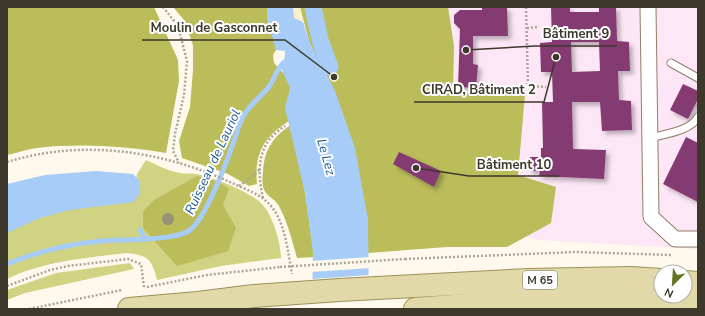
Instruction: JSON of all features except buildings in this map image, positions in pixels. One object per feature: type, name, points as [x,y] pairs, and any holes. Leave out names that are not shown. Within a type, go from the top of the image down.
[{"type":"main road","name":"M 65","points":[[126,300],[198,303],[254,296],[420,285],[623,278],[653,280]]},
{"type":"main road","name":"M 65","points":[[584,299],[694,286]]},
{"type":"main road","name":"M 65","points":[[415,309],[528,300],[584,299],[698,307]]},
{"type":"street","points":[[648,7],[651,217],[675,239],[698,240]]},
{"type":"lane","points":[[672,63],[698,78]]},
{"type":"lane","points":[[650,138],[689,126],[695,122],[698,117]]},
{"type":"path","points":[[164,7],[178,26],[187,61],[184,95],[175,134],[173,151],[179,163]]},
{"type":"path","points":[[526,7],[528,86],[546,86]]},
{"type":"path","points":[[526,28],[538,27]]},
{"type":"path","points":[[285,126],[267,142],[260,168],[260,185],[264,198],[274,210],[283,229],[292,277]]},
{"type":"path","points":[[7,162],[60,150],[101,150],[145,154],[179,163],[225,179],[264,198]]},
{"type":"path","points":[[238,186],[248,180],[260,168]]},
{"type":"path","points":[[137,288],[208,275],[280,267],[575,252],[676,255]]},
{"type":"path","points":[[7,286],[50,270],[128,259],[141,264],[144,287]]},
{"type":"path","points":[[29,309],[103,293],[126,300]]},
{"type":"shaded area","points":[[7,7],[154,7],[178,60],[179,81],[166,153],[118,147],[53,146],[7,155]]},
{"type":"shaded area","points":[[173,7],[274,7],[276,50],[273,55],[274,63],[297,88],[292,119],[268,138],[260,153],[257,162],[257,184],[249,186],[228,174],[182,158],[179,141],[190,107],[193,70],[193,45],[184,20]]},
{"type":"shaded area","points":[[300,7],[448,7],[454,46],[453,93],[525,94],[518,175],[556,187],[551,223],[507,247],[447,247],[368,253],[368,220],[309,41]]},
{"type":"shaded area","points":[[372,7],[698,7],[698,249],[540,240],[473,224]]},
{"type":"shaded area","points":[[294,123],[315,257],[297,258],[290,232],[282,212],[276,202],[266,193],[263,186],[262,178],[265,156],[271,143],[281,132]]},
{"type":"shaded area","points":[[197,176],[219,182],[229,189],[223,205],[236,228],[228,251],[177,266],[143,228],[143,211],[154,200]]},
{"type":"green space","points":[[146,160],[176,172],[196,174],[230,185],[247,193],[260,202],[272,220],[278,236],[281,258],[221,266],[157,280],[153,267],[148,259],[139,255],[126,253],[50,264],[7,279],[7,232],[44,215],[133,195],[137,174]]},
{"type":"green space","points":[[130,263],[134,269],[25,293],[7,300],[7,290],[56,273]]},
{"type":"sand","points":[[293,7],[300,7],[303,22],[294,18]]},
{"type":"water","name":"Le Lez","points":[[267,7],[293,7],[294,18],[303,22],[309,41],[335,91],[355,148],[368,220],[369,309],[312,305],[313,253],[305,193],[285,108],[290,88],[281,68],[284,66],[285,51],[276,50],[267,18]]},
{"type":"water","points":[[96,171],[133,174],[140,181],[140,193],[133,202],[70,210],[40,218],[7,233],[7,184],[45,175]]},
{"type":"pier","points":[[370,257],[371,268],[311,272],[311,261]]},
{"type":"pier","points":[[371,275],[371,309],[311,309],[311,279]]},
{"type":"waterway","points":[[313,7],[320,40],[330,67]]},
{"type":"waterway","name":"Ruisseau de Lauriol","points":[[7,264],[41,252],[77,244],[101,241],[161,238],[183,234],[190,230],[203,214],[209,202],[242,118],[271,84],[282,64],[291,58]]},
{"type":"waterway","points":[[140,230],[145,238]]},
{"type":"place","name":"Bâtiment 9","points":[[466,50]]},
{"type":"place","name":"CIRAD, Bâtiment 2","points":[[556,57]]},
{"type":"place","name":"Moulin de Gasconnet","points":[[334,77]]},
{"type":"place","name":"Bâtiment 10","points":[[416,168]]}]
